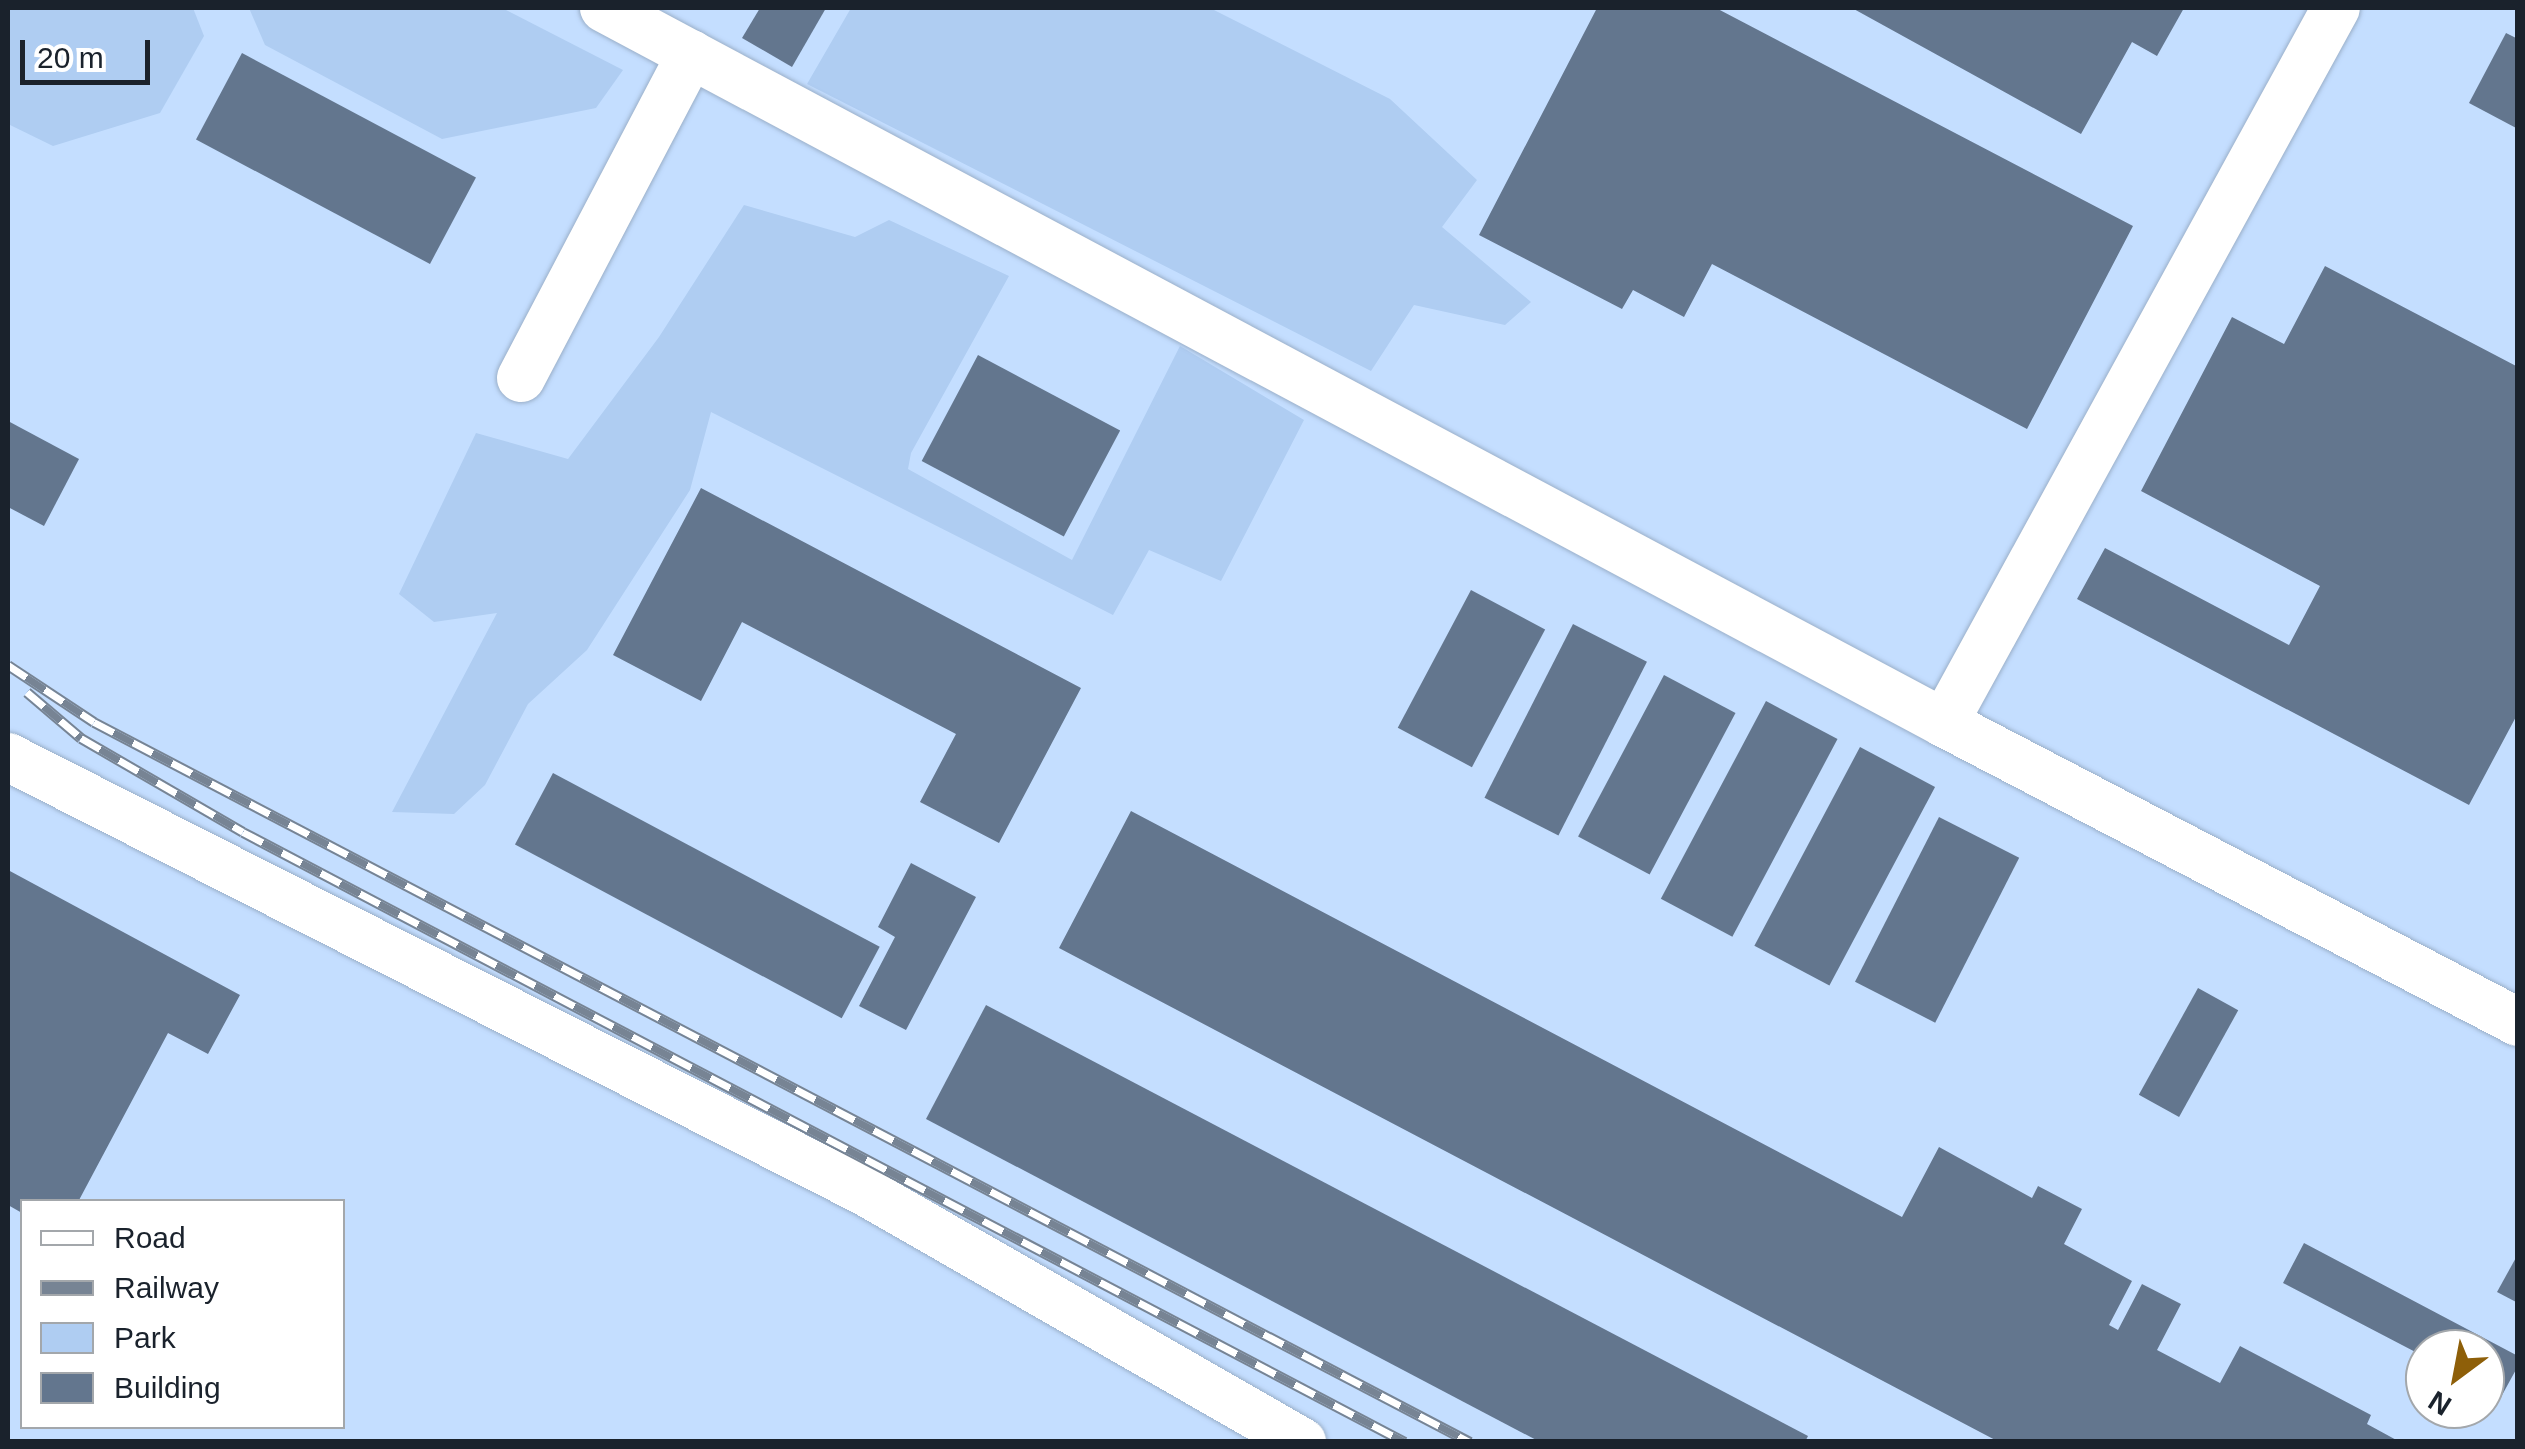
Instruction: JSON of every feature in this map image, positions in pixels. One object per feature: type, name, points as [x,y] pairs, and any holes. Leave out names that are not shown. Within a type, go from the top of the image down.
[{"type":"lane","points":[[604,8],[1944,723],[2518,1022]]},
{"type":"lane","points":[[1944,723],[2336,8]]},
{"type":"lane","points":[[522,378],[691,54]]},
{"type":"lane","points":[[8,757],[864,1191],[1302,1442]]},
{"type":"shaded area","points":[[8,8],[2517,8],[2517,1441],[8,1442]]},
{"type":"green space","points":[[8,8],[193,8],[204,36],[160,113],[53,146],[8,124]]},
{"type":"green space","points":[[249,8],[502,8],[623,70],[596,108],[442,139],[265,45]]},
{"type":"green space","points":[[851,8],[1210,8],[1390,99],[1477,180],[1442,227],[1531,302],[1505,325],[1414,305],[1371,371],[807,84]]},
{"type":"green space","points":[[744,205],[855,237],[889,220],[1009,276],[911,453],[908,469],[1072,560],[1180,346],[1304,420],[1221,581],[1149,550],[1113,615],[711,412],[690,490],[587,650],[528,704],[485,785],[454,814],[392,812],[497,613],[434,622],[399,594],[476,433],[568,459],[659,337]]},
{"type":"building","points":[[760,8],[826,8],[792,67],[742,38]]},
{"type":"building","points":[[1597,8],[1716,8],[2133,226],[2027,429],[1712,264],[1684,317],[1633,290],[1622,309],[1479,235]]},
{"type":"building","points":[[1852,8],[2184,8],[2157,56],[2132,42],[2081,134]]},
{"type":"building","points":[[2506,33],[2518,39],[2518,129],[2469,103]]},
{"type":"building","points":[[242,53],[476,177],[430,264],[196,140]]},
{"type":"building","points":[[2325,266],[2518,367],[2518,713],[2469,805],[2077,599],[2105,548],[2289,645],[2320,586],[2141,491],[2232,317],[2284,344]]},
{"type":"building","points":[[978,355],[1120,431],[1064,537],[922,461]]},
{"type":"building","points":[[8,421],[79,459],[44,526],[8,507]]},
{"type":"building","points":[[701,488],[1081,688],[999,843],[920,802],[956,734],[742,622],[701,701],[613,655]]},
{"type":"building","points":[[1471,590],[1545,629],[1472,767],[1398,728]]},
{"type":"building","points":[[1573,624],[1647,662],[1558,835],[1484,798]]},
{"type":"building","points":[[1664,675],[1736,713],[1650,875],[1578,837]]},
{"type":"building","points":[[1766,701],[1838,739],[1732,937],[1661,899]]},
{"type":"building","points":[[1860,747],[1935,787],[1829,986],[1754,946]]},
{"type":"building","points":[[553,773],[880,947],[842,1018],[515,845]]},
{"type":"building","points":[[1131,811],[1902,1217],[1939,1147],[2032,1198],[2038,1186],[2082,1209],[2064,1244],[2132,1281],[2109,1325],[2118,1330],[2142,1284],[2181,1304],[2157,1350],[2220,1383],[2240,1346],[2371,1415],[2367,1424],[2400,1442],[1999,1442],[1059,948]]},
{"type":"building","points":[[1939,817],[2019,858],[1935,1023],[1855,982]]},
{"type":"building","points":[[911,863],[976,897],[906,1030],[859,1006],[895,937],[878,927]]},
{"type":"building","points":[[8,870],[240,995],[208,1054],[168,1033],[80,1199],[20,1199],[20,1212],[8,1205]]},
{"type":"building","points":[[2198,988],[2238,1010],[2179,1117],[2139,1095]]},
{"type":"building","points":[[986,1005],[1808,1436],[1805,1442],[1540,1442],[926,1119]]},
{"type":"building","points":[[2304,1243],[2467,1329],[2405,1329],[2405,1347],[2283,1283]]},
{"type":"building","points":[[2518,1254],[2518,1303],[2497,1292]]},
{"type":"building","points":[[2505,1349],[2518,1356],[2518,1366],[2505,1390]]},
{"type":"railway","points":[[8,665],[94,722],[1470,1442]]},
{"type":"railway","points":[[27,692],[81,738],[243,832],[1405,1442]]}]
